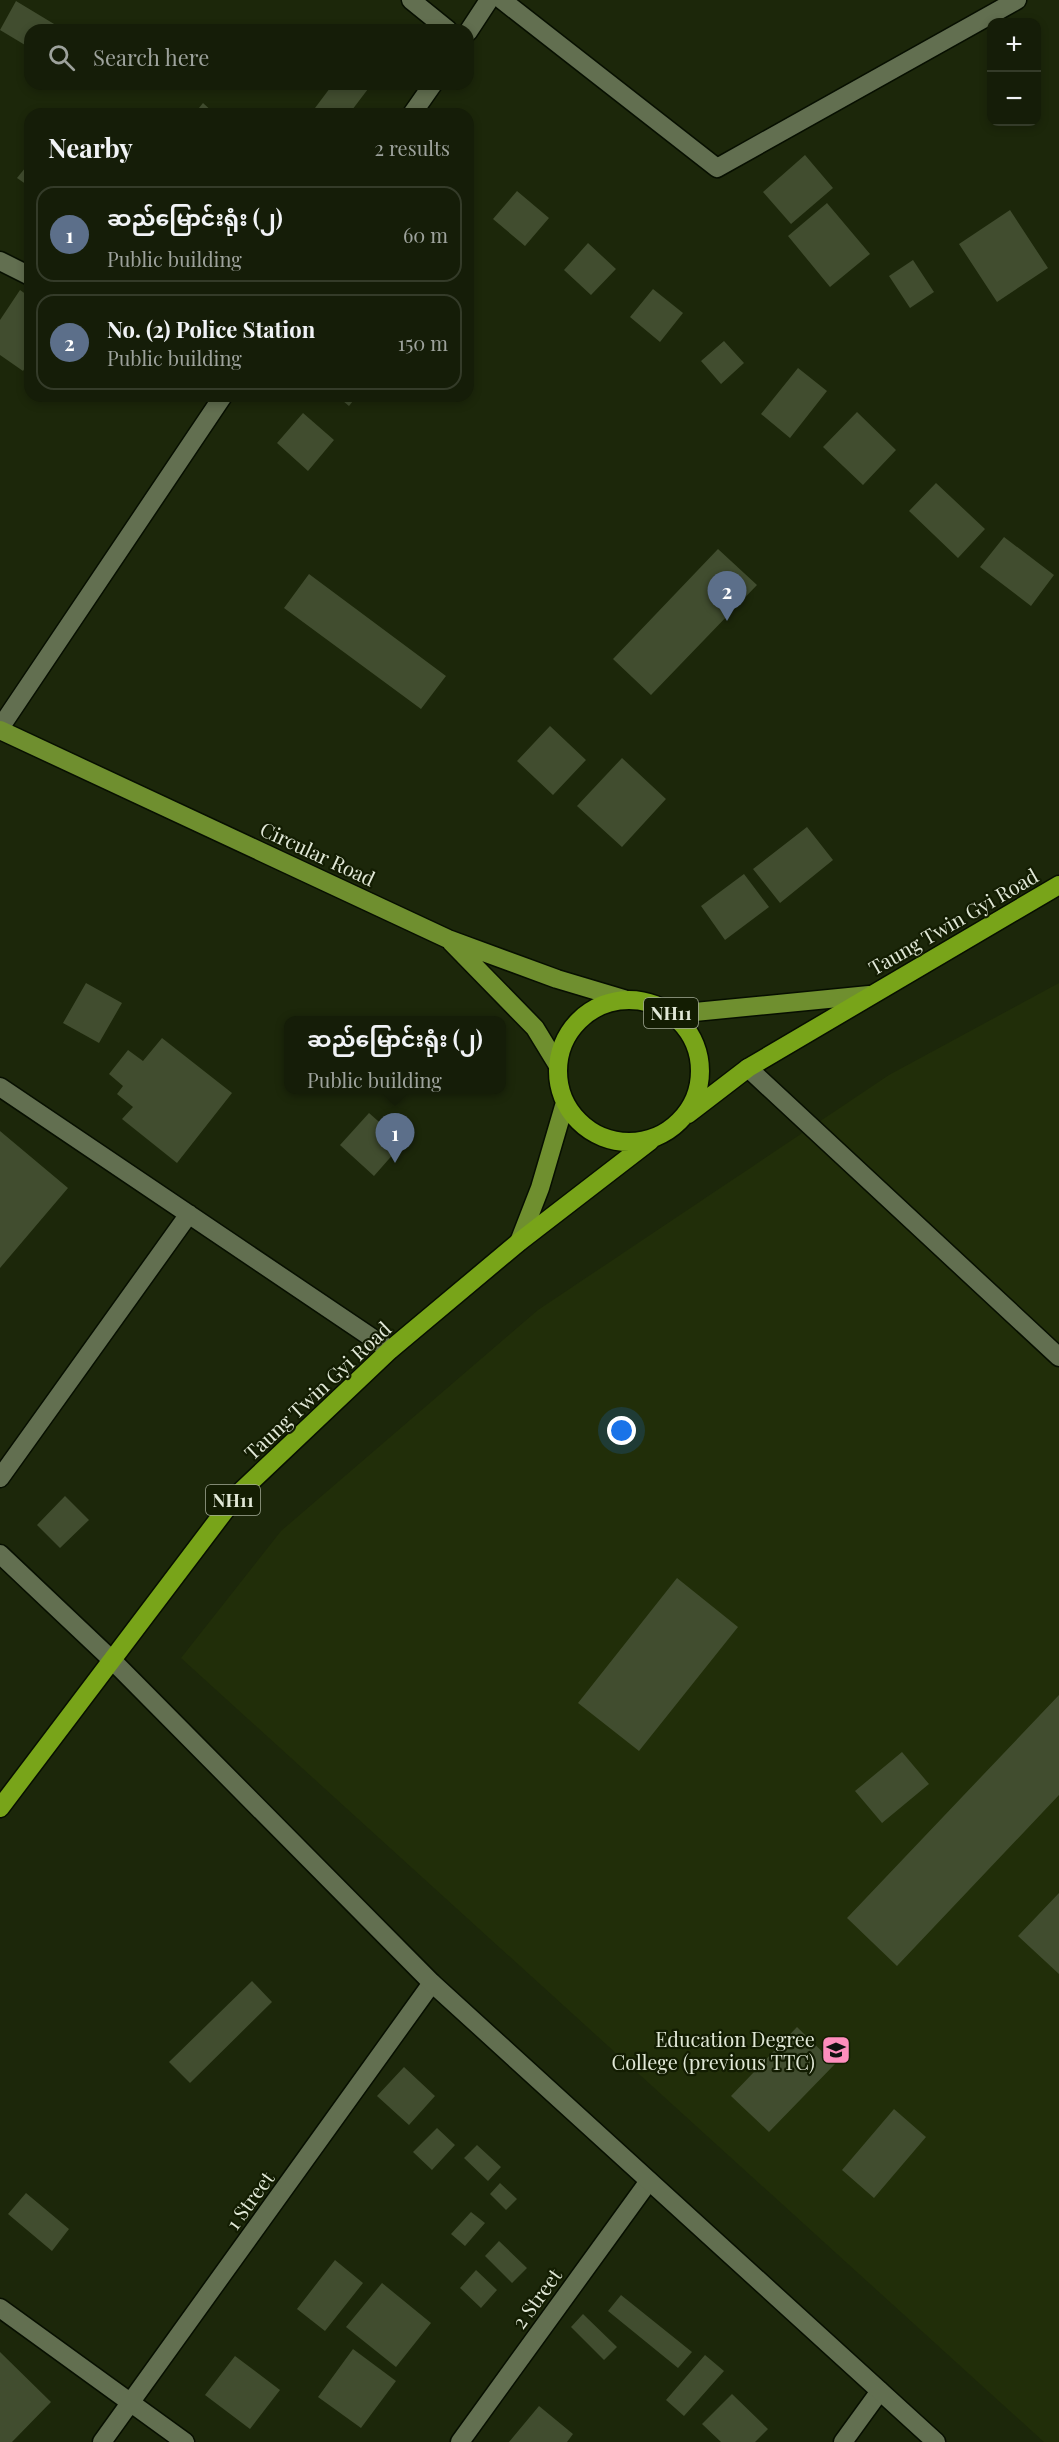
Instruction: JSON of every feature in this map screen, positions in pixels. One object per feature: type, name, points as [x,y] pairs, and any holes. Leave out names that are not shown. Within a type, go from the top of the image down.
[{"type":"highway","name":"Taung Twin Gyi Road","points":[[869,995],[1059,885]]},
{"type":"highway","name":"NH11","points":[[650,1141],[684,1118],[747,1068],[869,995]]},
{"type":"highway","name":"NH11","points":[[564,1106],[557,1064],[568,1032],[593,1009],[624,999],[651,1003],[674,1014],[696,1045],[700,1083],[684,1118]]},
{"type":"highway","points":[[564,1106],[586,1131],[617,1143],[650,1141]]},
{"type":"highway","name":"Taung Twin Gyi Road","points":[[0,1808],[236,1496],[390,1350],[519,1242],[650,1141]]},
{"type":"main road","name":"Circular Road","points":[[0,729],[448,939],[557,979],[624,999]]},
{"type":"main road","points":[[448,939],[535,1028],[557,1064]]},
{"type":"main road","points":[[674,1014],[869,995]]},
{"type":"main road","points":[[519,1242],[540,1188],[564,1106]]},
{"type":"street","points":[[411,0],[441,24]]},
{"type":"street","points":[[473,24],[489,0]]},
{"type":"street","points":[[502,0],[717,168],[1017,0]]},
{"type":"street","points":[[416,108],[429,90]]},
{"type":"street","points":[[0,261],[24,273]]},
{"type":"street","points":[[0,729],[219,402]]},
{"type":"street","points":[[747,1068],[1059,1357]]},
{"type":"street","points":[[0,1087],[390,1350]]},
{"type":"street","points":[[0,1478],[189,1214]]},
{"type":"street","points":[[0,1554],[112,1660],[432,1983],[936,2442]]},
{"type":"street","name":"1 Street","points":[[102,2442],[432,1983]]},
{"type":"street","name":"2 Street","points":[[460,2442],[649,2181]]},
{"type":"street","points":[[0,2308],[185,2442]]},
{"type":"street","points":[[843,2442],[880,2391]]},
{"type":"shaded area","name":"Education Degree College (previous TTC)","points":[[1059,983],[1059,2442],[1044,2442],[181,1658],[281,1531],[538,1310],[889,1075]]},
{"type":"building","points":[[16,1],[54,24],[24,24],[24,44],[0,30]]},
{"type":"building","points":[[328,90],[367,90],[354,108],[315,108]]},
{"type":"building","points":[[203,103],[208,108],[199,108]]},
{"type":"building","points":[[805,155],[833,188],[791,224],[763,192]]},
{"type":"building","points":[[24,169],[24,183],[17,178]]},
{"type":"building","points":[[517,191],[549,218],[525,246],[493,219]]},
{"type":"building","points":[[827,203],[870,254],[830,287],[788,236]]},
{"type":"building","points":[[1010,210],[1048,268],[997,302],[959,244]]},
{"type":"building","points":[[588,243],[616,269],[591,295],[564,270]]},
{"type":"building","points":[[913,260],[934,292],[910,308],[889,276]]},
{"type":"building","points":[[653,289],[683,313],[660,342],[630,317]]},
{"type":"building","points":[[20,290],[24,293],[23,371],[0,355],[0,320]]},
{"type":"building","points":[[724,341],[744,363],[721,384],[701,361]]},
{"type":"building","points":[[798,368],[827,391],[790,438],[761,414]]},
{"type":"building","points":[[857,412],[896,450],[863,485],[823,447]]},
{"type":"building","points":[[303,413],[334,440],[308,471],[277,443]]},
{"type":"building","points":[[936,483],[985,529],[958,558],[909,511]]},
{"type":"building","points":[[1004,537],[1054,575],[1031,606],[980,567]]},
{"type":"building","points":[[718,549],[757,585],[651,695],[613,659]]},
{"type":"building","points":[[309,574],[446,676],[421,709],[284,608]]},
{"type":"building","points":[[550,726],[586,760],[553,795],[517,761]]},
{"type":"building","points":[[622,758],[666,799],[622,847],[577,806]]},
{"type":"building","points":[[807,827],[833,860],[780,903],[753,869]]},
{"type":"building","points":[[744,874],[769,907],[725,940],[701,906]]},
{"type":"building","points":[[86,983],[122,1003],[99,1043],[63,1023]]},
{"type":"building","points":[[162,1038],[232,1093],[177,1163],[122,1119],[133,1107],[117,1094],[123,1086],[109,1074],[128,1050],[143,1061]]},
{"type":"building","points":[[369,1113],[403,1143],[374,1176],[340,1145]]},
{"type":"building","points":[[0,1131],[68,1188],[0,1268]]},
{"type":"building","points":[[65,1496],[89,1520],[60,1548],[37,1525]]},
{"type":"building","points":[[677,1578],[738,1627],[639,1751],[578,1703]]},
{"type":"building","points":[[1059,1695],[1059,1795],[897,1966],[847,1918]]},
{"type":"building","points":[[902,1752],[929,1784],[882,1823],[855,1791]]},
{"type":"building","points":[[1059,1893],[1059,1974],[1018,1936]]},
{"type":"building","points":[[252,1981],[272,2002],[190,2083],[169,2062]]},
{"type":"building","points":[[797,2027],[835,2064],[769,2132],[731,2096]]},
{"type":"building","points":[[404,2067],[435,2096],[409,2125],[377,2096]]},
{"type":"building","points":[[894,2109],[926,2137],[874,2198],[842,2170]]},
{"type":"building","points":[[437,2128],[455,2145],[432,2170],[413,2152]]},
{"type":"building","points":[[477,2145],[501,2167],[488,2181],[464,2158]]},
{"type":"building","points":[[500,2183],[517,2199],[506,2210],[490,2194]]},
{"type":"building","points":[[26,2193],[69,2229],[52,2251],[8,2214]]},
{"type":"building","points":[[471,2212],[485,2223],[465,2246],[451,2234]]},
{"type":"building","points":[[499,2241],[527,2268],[512,2283],[485,2256]]},
{"type":"building","points":[[335,2260],[363,2283],[325,2331],[297,2309]]},
{"type":"building","points":[[476,2270],[497,2290],[481,2308],[460,2288]]},
{"type":"building","points":[[382,2283],[431,2323],[396,2367],[346,2327]]},
{"type":"building","points":[[621,2295],[692,2352],[678,2368],[608,2311]]},
{"type":"building","points":[[583,2314],[617,2347],[604,2360],[571,2327]]},
{"type":"building","points":[[353,2349],[396,2381],[361,2428],[318,2397]]},
{"type":"building","points":[[0,2352],[51,2402],[12,2442],[0,2442]]},
{"type":"building","points":[[705,2355],[724,2371],[684,2416],[666,2400]]},
{"type":"building","points":[[235,2356],[280,2390],[250,2429],[205,2395]]},
{"type":"building","points":[[732,2394],[768,2429],[755,2442],[721,2442],[702,2424]]},
{"type":"building","points":[[539,2406],[573,2434],[567,2442],[509,2442]]},
{"type":"place","name":"No. (2) Police Station","points":[[727,621]]},
{"type":"place","name":"ဆည်မြောင်းရုံး (၂)","points":[[395,1163]]},
{"type":"place","name":"Education Degree College (previous TTC)","points":[[836,2050]]}]
